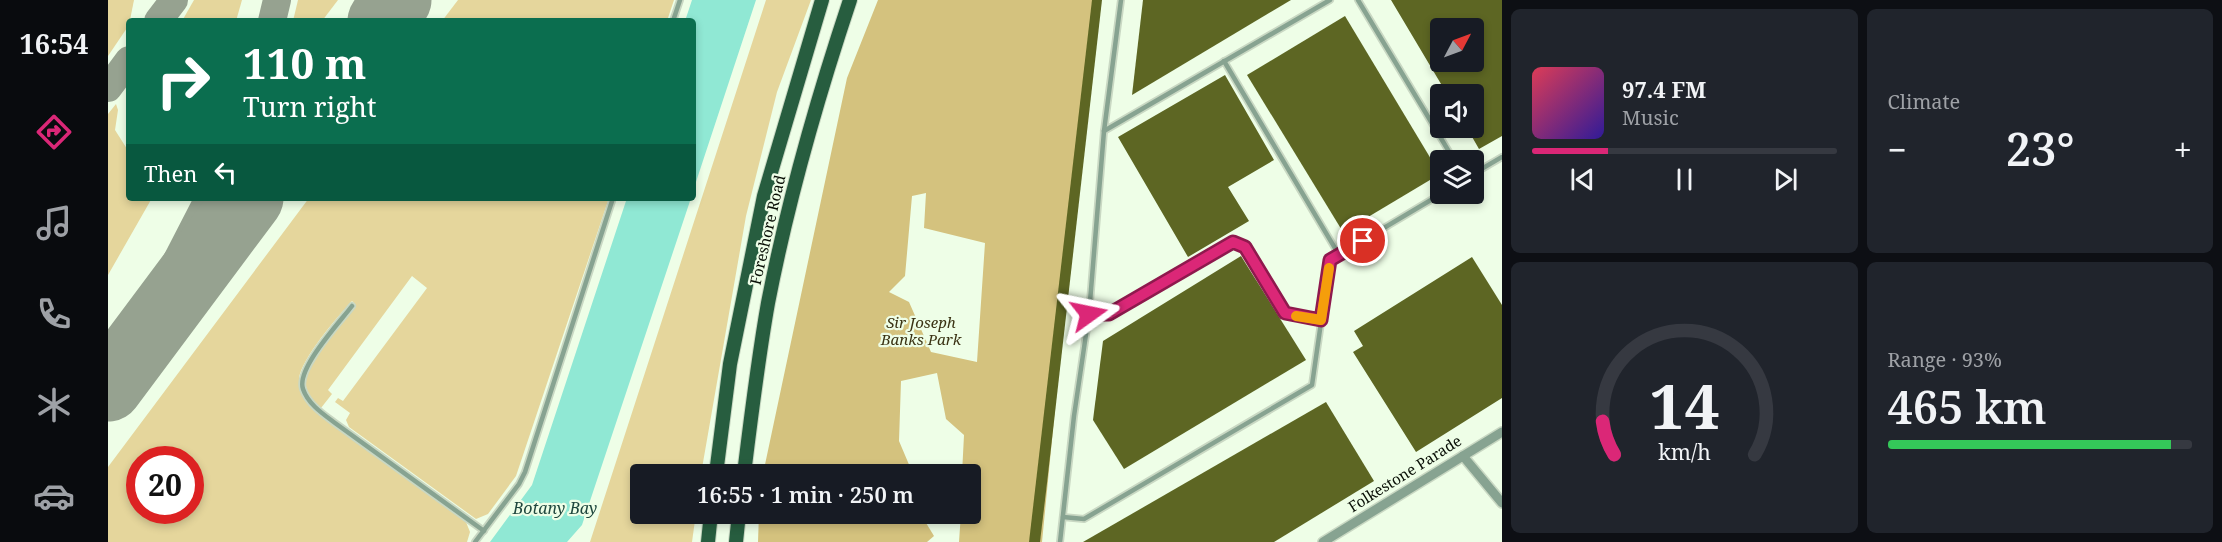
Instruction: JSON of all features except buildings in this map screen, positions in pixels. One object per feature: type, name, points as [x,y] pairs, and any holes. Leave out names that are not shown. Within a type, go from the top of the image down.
[{"type":"main road","name":"Foreshore Road","points":[[717,464],[730,364],[764,196],[822,0]]},
{"type":"main road","name":"Foreshore Road","points":[[745,464],[769,302],[791,202],[827,71],[850,0]]},
{"type":"main road","points":[[708,542],[710,524]]},
{"type":"main road","points":[[736,542],[738,524]]},
{"type":"street","name":"Folkestone Parade","points":[[1330,540],[1502,432]]},
{"type":"street","points":[[1463,456],[1502,503]]},
{"type":"lane","points":[[674,18],[680,0]]},
{"type":"lane","points":[[1060,542],[1074,416],[1089,314],[1104,131],[1121,0]]},
{"type":"lane","points":[[1104,131],[1330,0]]},
{"type":"lane","points":[[1358,0],[1448,150]]},
{"type":"lane","points":[[1224,61],[1338,255]]},
{"type":"lane","points":[[1484,168],[1502,157]]},
{"type":"lane","points":[[475,542],[519,484],[525,472],[612,201]]},
{"type":"lane","points":[[1063,517],[1084,519],[1312,385],[1330,260],[1430,201]]},
{"type":"lane","points":[[1089,314],[1109,314],[1233,242],[1245,247],[1285,313],[1321,320]]},
{"type":"lane","points":[[352,306],[303,372],[303,388],[313,405],[335,423],[484,531]]},
{"type":"shaded area","points":[[108,0],[134,0],[130,18],[126,18],[126,29],[108,56]]},
{"type":"shaded area","points":[[194,0],[242,0],[237,18],[184,18]]},
{"type":"shaded area","points":[[298,0],[338,0],[324,18],[294,18]]},
{"type":"shaded area","points":[[458,0],[674,0],[668,18],[444,18]]},
{"type":"shaded area","points":[[766,0],[811,0],[777,92],[746,216],[703,464],[630,464],[630,524],[694,524],[692,542],[590,542]]},
{"type":"shaded area","points":[[116,104],[118,110],[115,130],[126,147],[126,201],[150,201],[108,275],[108,114]]},
{"type":"shaded area","points":[[307,201],[608,201],[516,476],[488,514],[476,519],[349,427],[346,420],[350,413],[335,402],[338,398],[343,401],[427,288],[412,276],[328,390],[332,394],[321,408],[307,391],[305,380],[307,368],[355,304],[352,301],[321,338],[301,371],[300,387],[309,405],[466,522],[470,532],[467,542],[108,542],[108,467]]},
{"type":"green space","name":"Sir Joseph Banks Park","points":[[878,0],[1095,0],[1042,542],[959,542],[960,524],[981,524],[981,464],[963,464],[964,435],[946,419],[937,373],[901,381],[899,441],[909,464],[765,464],[847,78]],"holes":[[[926,193],[924,228],[985,243],[977,362],[931,352],[909,302],[889,292],[905,276],[912,196]]]},
{"type":"green space","points":[[759,524],[927,524],[934,536],[927,542],[758,542]]},
{"type":"water","points":[[692,0],[756,0],[696,182],[696,18],[686,18]]},
{"type":"water","name":"Botany Bay","points":[[626,201],[690,201],[582,525],[567,542],[490,542],[532,485]]},
{"type":"taxiway","points":[[160,18],[174,0]]},
{"type":"taxiway","points":[[273,18],[277,0]]},
{"type":"taxiway","points":[[108,88],[126,64]]},
{"type":"taxiway","points":[[108,376],[159,295],[207,201]]},
{"type":"runway","points":[[384,18],[397,0]]},
{"type":"runway","points":[[108,387],[247,201]]},
{"type":"slow traffic","points":[[1296,316],[1321,320],[1329,268]]},
{"type":"route","points":[[1089,314],[1109,314],[1233,242],[1245,247],[1285,313],[1321,320],[1330,260],[1363,241]]}]
